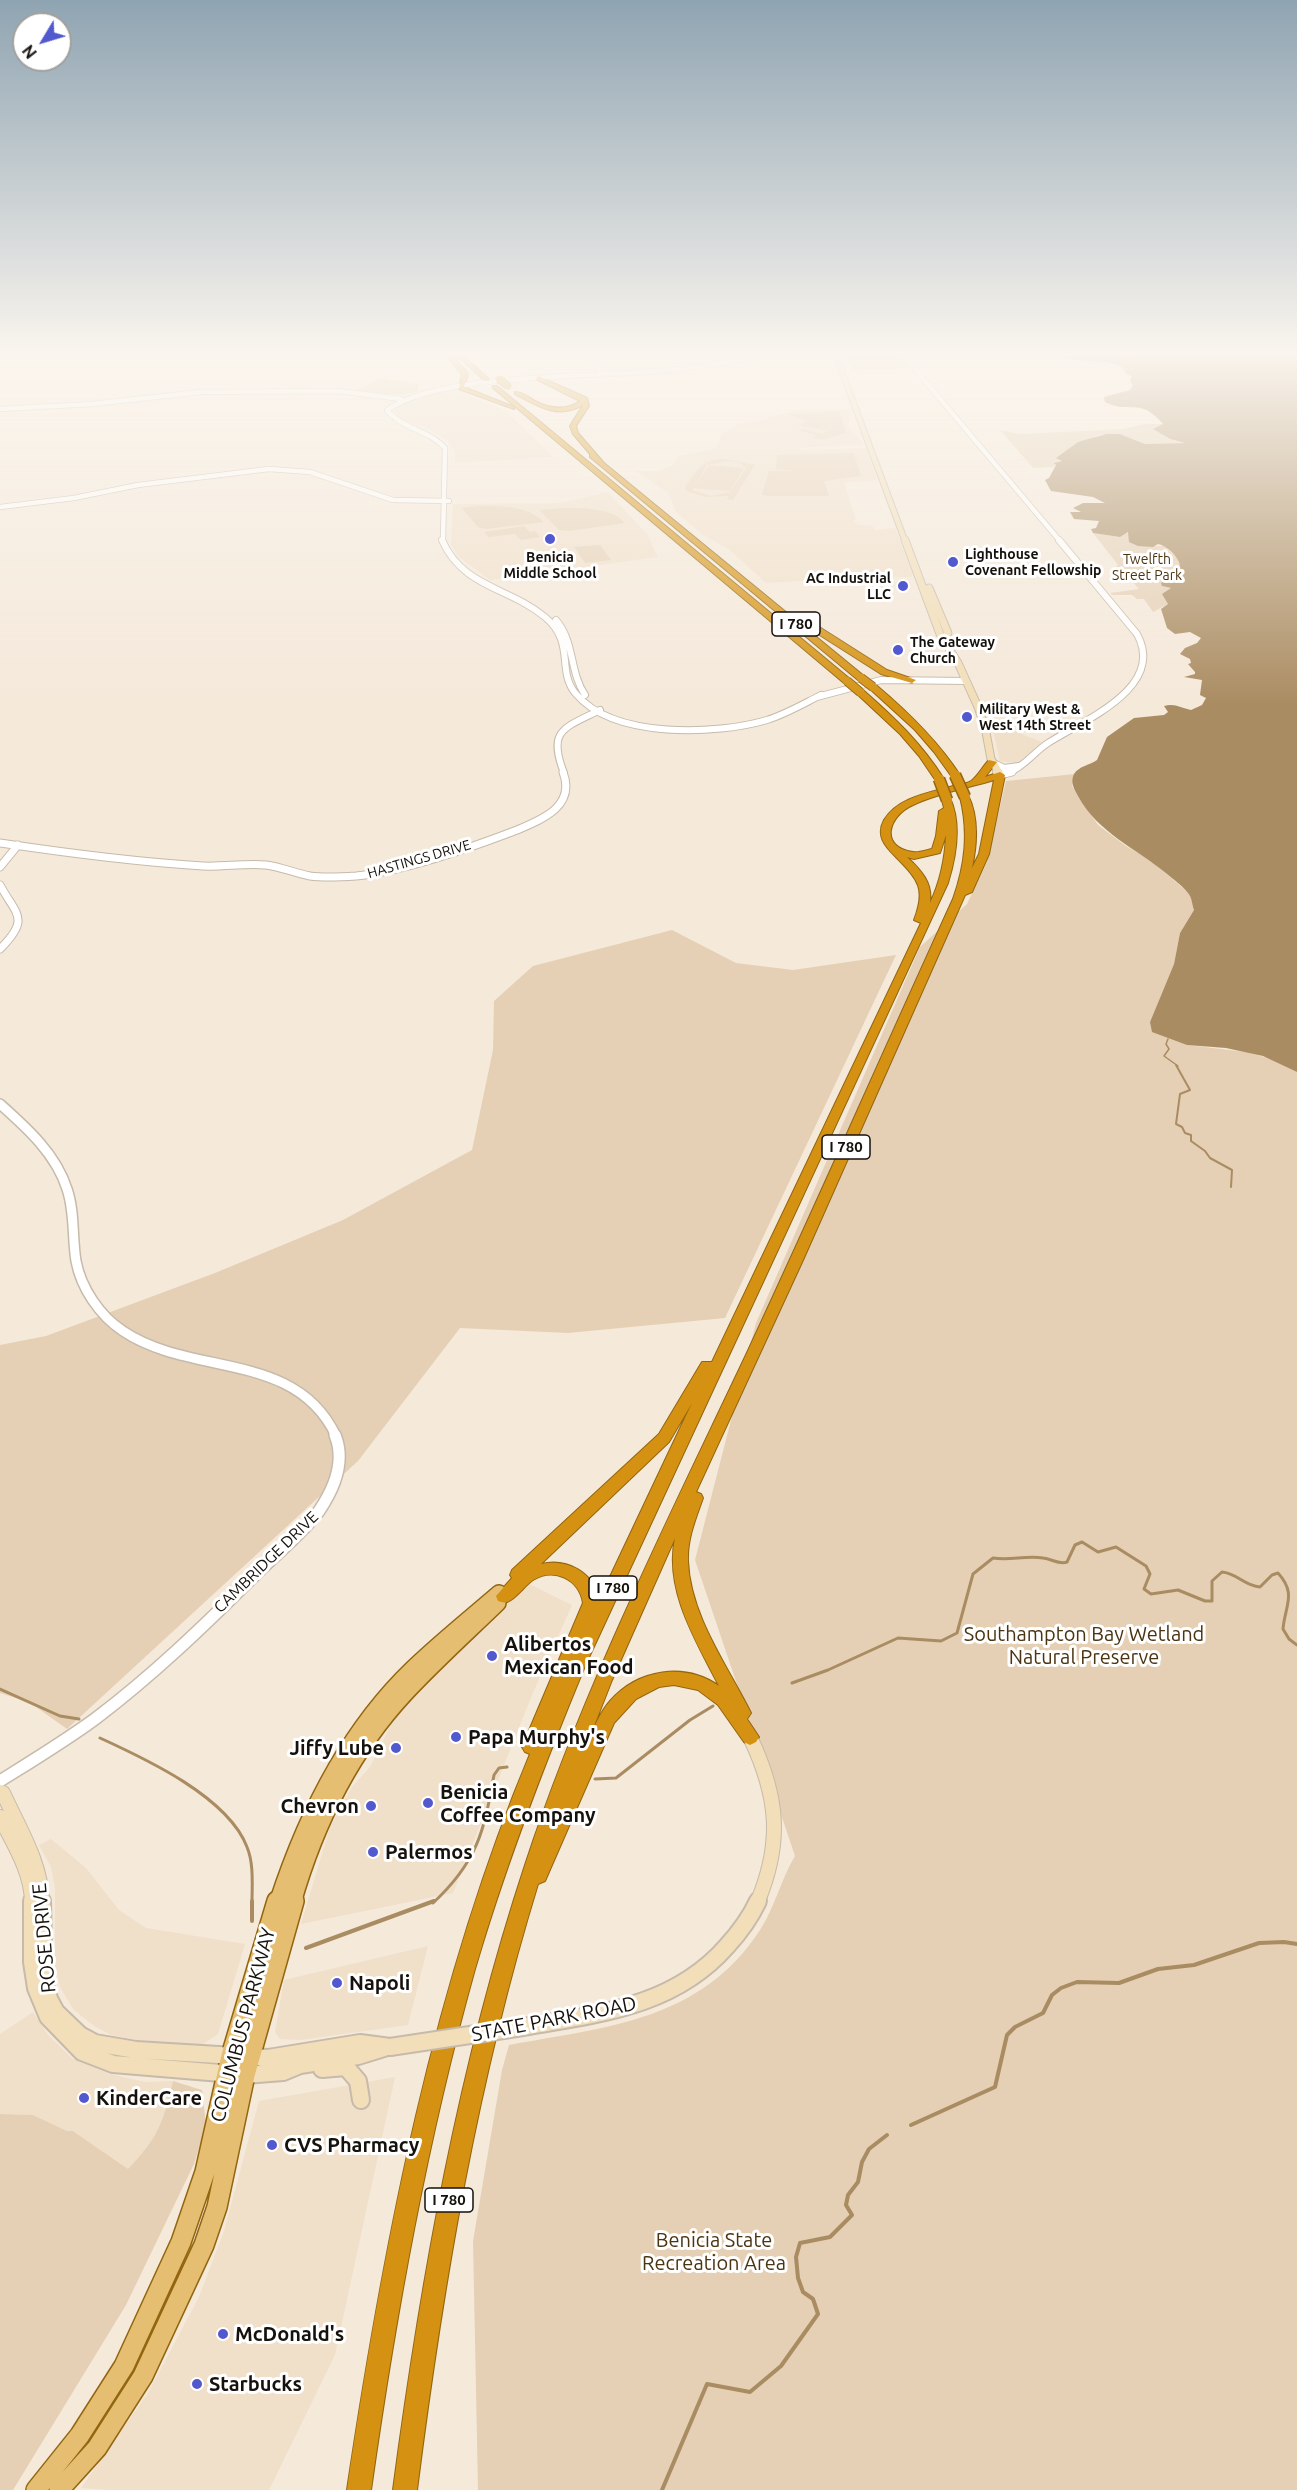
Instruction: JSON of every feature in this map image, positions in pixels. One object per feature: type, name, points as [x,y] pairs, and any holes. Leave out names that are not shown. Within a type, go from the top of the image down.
[{"type":"highway","name":"I 780","points":[[359,2490],[393,2272],[433,2084],[471,1944],[503,1846],[542,1742],[576,1666],[946,875],[952,835],[947,800],[939,779],[910,737],[860,692],[597,472]]},
{"type":"highway","name":"I 780","points":[[405,2490],[424,2345],[466,2114],[488,2022],[518,1914],[557,1798],[595,1700],[949,918],[965,880],[970,858],[971,824],[964,797],[955,775],[927,735],[873,687],[612,472]]},
{"type":"highway","points":[[731,571],[880,669],[912,680]]},
{"type":"highway","points":[[880,669],[881,680]]},
{"type":"highway","points":[[975,782],[992,762]]},
{"type":"highway","points":[[905,966],[904,955],[923,909],[925,888],[920,878],[896,855],[890,845],[886,829],[887,823],[897,811],[926,796],[1000,775],[987,842],[979,869],[963,900],[949,918]]},
{"type":"highway","points":[[890,845],[900,852],[914,856],[936,851],[947,800]]},
{"type":"highway","points":[[501,1595],[664,1438],[709,1364],[732,1334]]},
{"type":"highway","points":[[742,1377],[734,1409],[690,1512],[680,1558],[681,1579],[689,1605],[747,1723],[750,1737]]},
{"type":"highway","points":[[501,1595],[533,1572],[547,1569],[562,1569],[574,1574],[585,1582],[591,1592],[591,1603],[541,1721],[507,1810],[503,1846]]},
{"type":"highway","points":[[518,1914],[544,1862],[607,1719],[615,1705],[627,1693],[644,1683],[658,1679],[689,1680],[718,1694],[731,1707],[750,1737]]},
{"type":"main road","points":[[879,472],[940,634],[945,638],[950,649],[949,655],[962,681],[980,729],[983,745],[988,749],[992,762],[1000,775]]},
{"type":"main road","points":[[886,472],[948,633],[945,638]]},
{"type":"main road","name":"COLUMBUS PARKWAY","points":[[59,2490],[97,2448],[143,2376],[188,2282],[217,2207],[239,2065],[265,1938],[293,1853],[332,1772],[368,1720],[412,1669],[501,1595]]},
{"type":"main road","name":"STATE PARK ROAD","points":[[239,2065],[283,2072],[300,2065],[358,2056],[390,2047],[523,2027],[639,2004],[660,1996],[699,1973],[737,1936],[762,1892],[774,1847],[772,1798],[765,1771],[750,1737]]},
{"type":"main road","name":"ROSE DRIVE","points":[[0,1792],[36,1866],[42,1887],[44,1981],[49,1999],[56,2012],[80,2035],[95,2043],[239,2065]]},
{"type":"main road","name":"ROSE DRIVE","points":[[0,1817],[22,1862],[32,1890],[32,1962],[36,1988],[46,2014],[56,2028],[82,2052],[113,2064],[239,2065]]},
{"type":"main road","name":"STATE PARK ROAD","points":[[239,2065],[360,2043],[390,2047]]},
{"type":"main road","name":"COLUMBUS PARKWAY","points":[[36,2490],[80,2435],[124,2366],[182,2242],[239,2065]]},
{"type":"main road","points":[[283,2072],[346,2067],[356,2075],[361,2085],[361,2100]]},
{"type":"street","points":[[0,507],[74,498],[138,485],[237,472]]},
{"type":"street","points":[[311,472],[385,499],[416,502],[447,501]]},
{"type":"street","points":[[446,472],[447,501],[442,537],[450,558],[470,574],[541,614],[555,625],[561,634],[572,687],[582,700],[600,710],[637,721],[668,726],[700,727],[758,719],[821,695],[881,680],[962,681]]},
{"type":"street","points":[[1000,775],[1012,773],[1041,748],[1130,690],[1142,671],[1143,649],[1128,621],[1002,472]]},
{"type":"street","name":"HASTINGS DRIVE","points":[[0,843],[93,857],[216,867],[266,865],[312,876],[353,876],[376,873],[523,828],[553,813],[565,800],[567,789],[554,749],[556,738],[561,731],[574,722],[600,710]]},
{"type":"street","points":[[992,762],[1004,768],[1024,765]]},
{"type":"street","points":[[0,867],[18,845]]},
{"type":"street","points":[[0,885],[19,911],[20,918],[12,936],[0,948]]},
{"type":"street","name":"CAMBRIDGE DRIVE","points":[[0,1104],[43,1146],[59,1172],[67,1188],[80,1275],[95,1304],[108,1318],[143,1343],[170,1354],[264,1376],[283,1382],[311,1398],[325,1415],[336,1436],[341,1462],[338,1476],[317,1514],[193,1633],[132,1690],[94,1720],[0,1781]]},
{"type":"shaded area","points":[[638,472],[875,472],[877,480],[844,483],[856,519],[853,521],[858,525],[872,526],[875,530],[895,528],[913,575],[911,577],[869,578],[849,575],[849,578],[766,583],[730,550],[703,535],[676,512],[668,493]]},
{"type":"shaded area","points":[[1052,472],[1297,472],[1297,1072],[1263,1056],[1226,1048],[1187,1045],[1152,1032],[1150,1022],[1174,964],[1180,933],[1194,910],[1191,899],[1178,883],[1096,820],[1078,796],[1072,780],[1079,769],[1097,760],[1107,737],[1134,718],[1164,715],[1168,712],[1164,706],[1168,705],[1191,710],[1202,705],[1206,698],[1200,695],[1202,680],[1184,677],[1195,674],[1195,672],[1188,664],[1191,663],[1190,659],[1180,654],[1201,638],[1190,632],[1175,634],[1167,628],[1161,609],[1168,604],[1162,594],[1171,588],[1162,586],[1161,583],[1166,580],[1175,581],[1176,573],[1173,569],[1180,565],[1177,558],[1158,544],[1153,547],[1138,546],[1129,542],[1128,532],[1120,537],[1093,533],[1091,529],[1096,528],[1099,521],[1074,519],[1070,512],[1081,512],[1073,508],[1083,503],[1105,503],[1093,497],[1051,491],[1045,480]]},
{"type":"shaded area","name":"Benicia Middle School","points":[[608,492],[647,534],[658,557],[490,580],[460,558],[451,545],[453,504],[559,503]]},
{"type":"shaded area","points":[[991,722],[1042,742],[1017,763],[1000,761]]},
{"type":"shaded area","points":[[523,1581],[572,1605],[532,1695],[453,1893],[301,1924],[330,1827],[352,1787],[370,1767],[391,1725],[411,1696]]},
{"type":"shaded area","points":[[51,1839],[86,1868],[119,1910],[146,1928],[245,1944],[218,2034],[200,2046],[136,2040],[111,2035],[94,2026],[74,2010],[61,1989],[55,1965],[55,1888],[51,1867],[39,1845]]},
{"type":"shaded area","points":[[428,1946],[408,2025],[300,2040],[280,2039],[275,2032],[284,1980]]},
{"type":"shaded area","name":"KinderCare","points":[[33,2012],[48,2035],[73,2059],[110,2074],[145,2082],[173,2081],[162,2126],[151,2144],[128,2169],[73,2131],[67,2131],[33,2115],[0,2114],[0,2034]]},
{"type":"shaded area","points":[[395,2077],[335,2355],[269,2490],[81,2488],[148,2393],[199,2297],[224,2231],[259,2101]]},
{"type":"green space","points":[[696,472],[703,472],[692,490],[710,496],[730,492],[743,472],[750,472],[733,500],[727,499],[729,496],[705,497],[687,491],[685,487]]},
{"type":"green space","points":[[704,472],[741,472],[730,491],[693,488]]},
{"type":"green space","points":[[769,472],[860,472],[861,476],[824,481],[829,496],[768,496],[762,494]]},
{"type":"green space","points":[[478,506],[521,509],[530,512],[544,522],[486,529],[478,527],[462,508]]},
{"type":"green space","points":[[561,508],[604,511],[625,523],[569,531],[559,530],[539,510]]},
{"type":"green space","points":[[524,526],[530,532],[535,531],[540,537],[521,540],[515,534],[489,537],[484,532]]},
{"type":"green space","name":"Twelfth Street Park","points":[[1125,532],[1154,546],[1164,546],[1180,560],[1181,565],[1173,569],[1177,573],[1176,580],[1169,580],[1162,586],[1172,588],[1168,604],[1153,612],[1144,599],[1137,599],[1132,595],[1112,595],[1110,593],[1139,589],[1127,576],[1120,576],[1113,569],[1118,565],[1093,533],[1120,537]]},
{"type":"green space","points":[[600,545],[611,560],[585,563],[574,547]]},
{"type":"green space","points":[[1075,774],[1072,786],[1098,825],[1126,846],[1148,858],[1190,894],[1194,910],[1180,933],[1174,964],[1150,1022],[1187,1045],[1247,1052],[1271,1059],[1297,1072],[1297,2490],[478,2490],[473,2241],[502,2070],[509,2045],[615,2025],[649,2015],[680,2002],[710,1984],[736,1960],[760,1930],[795,1856],[695,1560],[756,1323],[920,947],[967,904],[987,862],[1006,781]]},
{"type":"green space","points":[[672,930],[736,963],[793,970],[896,955],[725,1318],[568,1333],[460,1328],[358,1461],[67,1729],[29,1702],[0,1693],[0,1345],[46,1336],[215,1273],[343,1220],[472,1150],[493,1050],[494,1001],[533,966]]},
{"type":"green space","points":[[173,2081],[202,2090],[206,2125],[194,2164],[126,2305],[13,2490],[0,2490],[0,2114],[33,2115],[67,2131],[73,2131],[128,2169],[147,2147],[158,2129]]},
{"type":"waterway","points":[[1168,1039],[1166,1044],[1169,1049],[1164,1056],[1178,1066]]},
{"type":"waterway","points":[[1176,1065],[1190,1090],[1180,1094],[1176,1124],[1182,1127],[1185,1133],[1191,1135],[1191,1141],[1205,1151],[1210,1158],[1232,1170],[1231,1187]]},
{"type":"waterway","points":[[792,1683],[828,1670],[898,1638],[941,1641],[957,1633],[973,1574],[993,1558],[1037,1557],[1064,1563],[1067,1562],[1075,1545],[1082,1542],[1098,1552],[1116,1547],[1146,1566],[1150,1574],[1144,1589],[1151,1594],[1178,1590],[1205,1601],[1212,1601],[1212,1581],[1222,1572],[1260,1587],[1272,1575],[1278,1573],[1284,1580],[1288,1594],[1283,1629],[1289,1639],[1297,1645]]},
{"type":"waterway","points":[[0,1689],[60,1716],[79,1719]]},
{"type":"waterway","points":[[595,1779],[616,1778],[690,1720],[713,1706]]},
{"type":"waterway","points":[[100,1738],[184,1782],[204,1796],[237,1829],[251,1860],[252,1921]]},
{"type":"waterway","points":[[433,1903],[460,1874],[469,1860],[482,1830],[494,1775],[499,1768],[507,1767]]},
{"type":"waterway","points":[[306,1948],[434,1901]]},
{"type":"waterway","points":[[911,2125],[995,2087],[1007,2035],[1015,2027],[1043,2013],[1052,1995],[1061,1988],[1077,1982],[1119,1983],[1158,1969],[1194,1965],[1259,1943],[1297,1944]]},
{"type":"waterway","points":[[662,2490],[707,2384],[750,2392],[781,2366],[818,2314],[813,2299],[803,2292],[798,2278],[796,2257],[800,2243],[830,2237],[852,2215],[846,2205],[848,2195],[858,2182],[862,2162],[869,2149],[887,2135]]},
{"type":"place","name":"Benicia Middle School","points":[[550,539]]},
{"type":"place","name":"Lighthouse Covenant Fellowship","points":[[953,562]]},
{"type":"place","name":"AC Industrial LLC","points":[[903,586]]},
{"type":"place","name":"The Gateway Church","points":[[898,650]]},
{"type":"place","name":"Military West & West 14th Street","points":[[967,717]]},
{"type":"place","name":"Alibertos Mexican Food","points":[[492,1656]]},
{"type":"place","name":"Papa Murphy's","points":[[456,1737]]},
{"type":"place","name":"Jiffy Lube","points":[[396,1748]]},
{"type":"place","name":"Benicia Coffee Company","points":[[428,1803]]},
{"type":"place","name":"Chevron","points":[[371,1806]]},
{"type":"place","name":"Palermos","points":[[373,1852]]},
{"type":"place","name":"Napoli","points":[[337,1983]]},
{"type":"place","name":"KinderCare","points":[[84,2098]]},
{"type":"place","name":"CVS Pharmacy","points":[[272,2145]]},
{"type":"place","name":"McDonald's","points":[[223,2334]]},
{"type":"place","name":"Starbucks","points":[[197,2384]]},
{"type":"park label","name":"Southampton Bay Wetland Natural Preserve","points":[[1084,1646]]},
{"type":"park label","name":"Benicia State Recreation Area","points":[[714,2252]]}]
